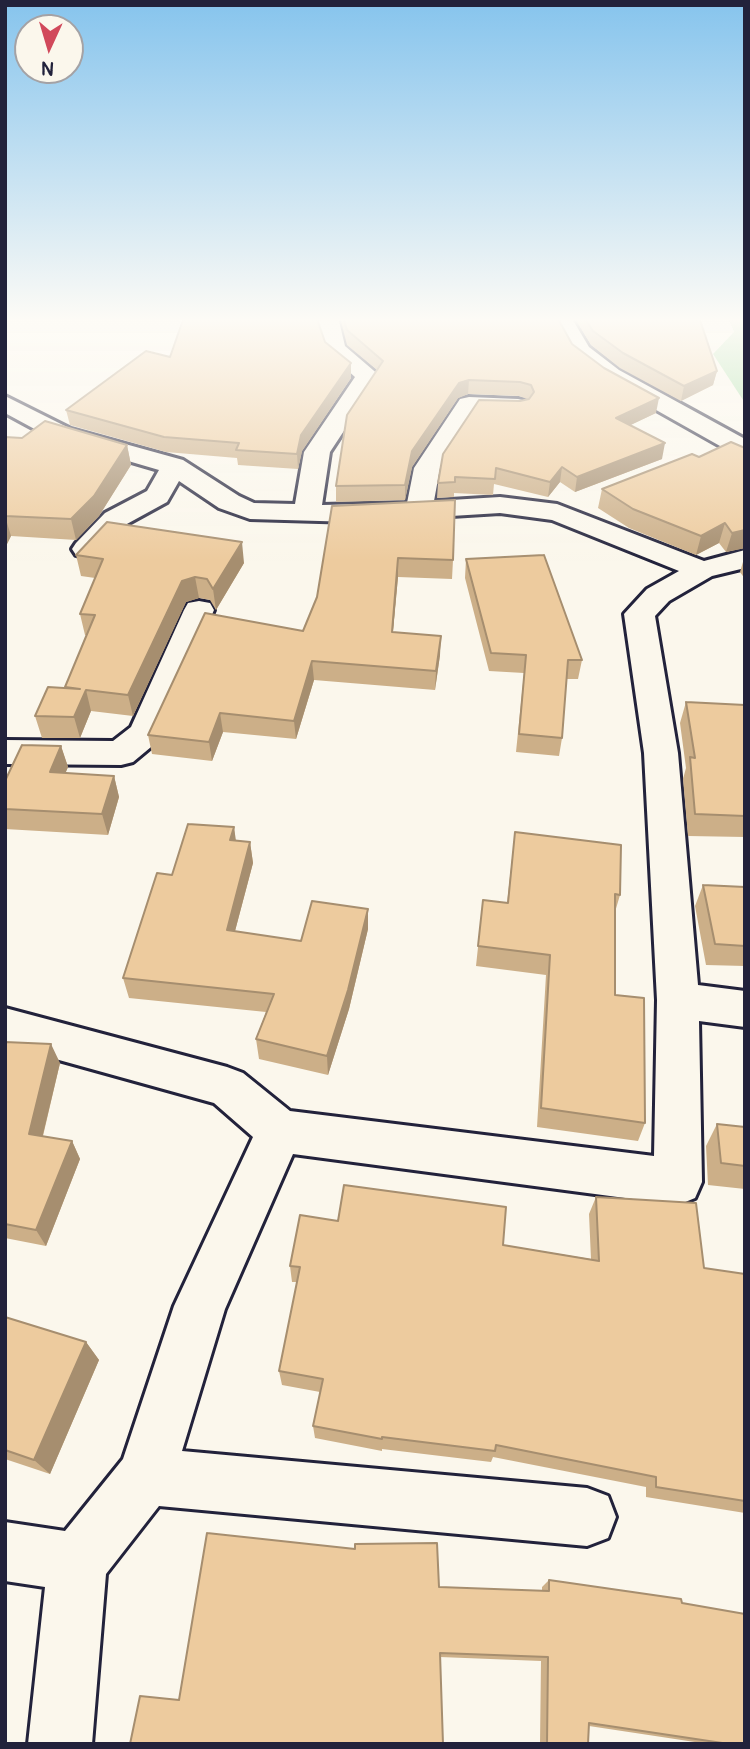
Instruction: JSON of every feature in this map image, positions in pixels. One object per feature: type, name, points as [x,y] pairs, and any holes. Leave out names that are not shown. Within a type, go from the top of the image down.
[{"type":"street","points":[[307,513],[317,452],[353,399]]},
{"type":"street","points":[[653,399],[738,446]]},
{"type":"street","points":[[5,403],[62,434],[174,466],[229,502],[250,512],[307,513],[500,505],[557,512],[702,570]]},
{"type":"street","points":[[419,509],[427,468],[469,404],[518,406]]},
{"type":"street","points":[[707,453],[738,446]]},
{"type":"street","points":[[86,549],[115,519],[157,496],[174,466]]},
{"type":"street","points":[[557,512],[594,497]]},
{"type":"street","points":[[5,1026],[227,1087],[279,1131],[678,1182],[678,1000],[661,753],[639,614],[658,595],[702,570],[745,559]]},
{"type":"street","points":[[5,752],[121,753],[145,734],[199,610]]},
{"type":"street","points":[[678,1000],[745,1009]]},
{"type":"street","points":[[60,1744],[78,1563],[146,1476],[200,1306],[279,1131]]},
{"type":"street","points":[[146,1476],[587,1517]]},
{"type":"street","points":[[5,1551],[78,1563]]},
{"type":"building","points":[[81,399],[326,399],[301,435],[297,454],[236,450],[239,443],[164,437],[66,410]]},
{"type":"building","points":[[358,399],[448,399],[412,451],[405,485],[336,486],[347,415]]},
{"type":"building","points":[[658,399],[616,418],[665,443],[577,477],[562,467],[550,482],[496,468],[495,479],[455,477],[455,482],[438,483],[443,454],[479,400]]},
{"type":"building","points":[[45,421],[127,445],[94,496],[71,519],[5,516],[5,437],[22,438]]},
{"type":"building","points":[[731,442],[745,448],[745,530],[732,533],[725,523],[701,536],[633,509],[602,489],[692,454],[699,457]]},
{"type":"building","points":[[455,500],[453,560],[398,558],[392,632],[441,636],[436,671],[312,661],[294,721],[220,713],[209,742],[148,735],[205,613],[303,631],[317,597],[332,506]]},
{"type":"building","points":[[107,522],[242,542],[213,589],[207,579],[195,577],[182,581],[128,695],[86,690],[74,717],[35,716],[48,687],[80,689],[65,687],[95,615],[80,614],[103,559],[76,555]]},
{"type":"building","points":[[544,555],[582,660],[568,660],[562,738],[519,734],[526,655],[491,653],[466,559]]},
{"type":"building","points":[[686,702],[745,705],[745,816],[695,814],[690,757],[695,758]]},
{"type":"building","points":[[22,745],[61,746],[50,772],[114,776],[102,814],[5,809],[5,781]]},
{"type":"building","points":[[188,824],[234,827],[230,840],[250,842],[227,930],[301,941],[312,901],[368,909],[348,990],[327,1056],[256,1039],[274,994],[123,978],[157,873],[172,875]]},
{"type":"building","points":[[515,832],[621,845],[620,895],[615,894],[615,995],[644,998],[645,1123],[541,1108],[550,955],[478,946],[483,900],[508,903]]},
{"type":"building","points":[[703,885],[745,887],[745,946],[715,944]]},
{"type":"building","points":[[5,1042],[51,1044],[29,1134],[72,1141],[36,1230],[5,1224]]},
{"type":"building","points":[[717,1124],[745,1127],[745,1166],[721,1163]]},
{"type":"building","points":[[344,1185],[506,1207],[503,1245],[599,1261],[596,1197],[696,1203],[704,1268],[745,1274],[745,1501],[656,1487],[656,1477],[496,1445],[495,1451],[382,1439],[313,1426],[323,1379],[279,1371],[300,1267],[290,1266],[300,1215],[338,1221]]},
{"type":"building","points":[[5,1317],[86,1342],[34,1460],[5,1450]]},
{"type":"building","points":[[207,1533],[355,1549],[355,1544],[437,1543],[439,1587],[549,1591],[549,1580],[681,1599],[682,1603],[745,1614],[745,1744],[729,1744],[589,1723],[588,1744],[547,1744],[548,1657],[440,1653],[443,1744],[130,1744],[140,1696],[179,1700]]}]
